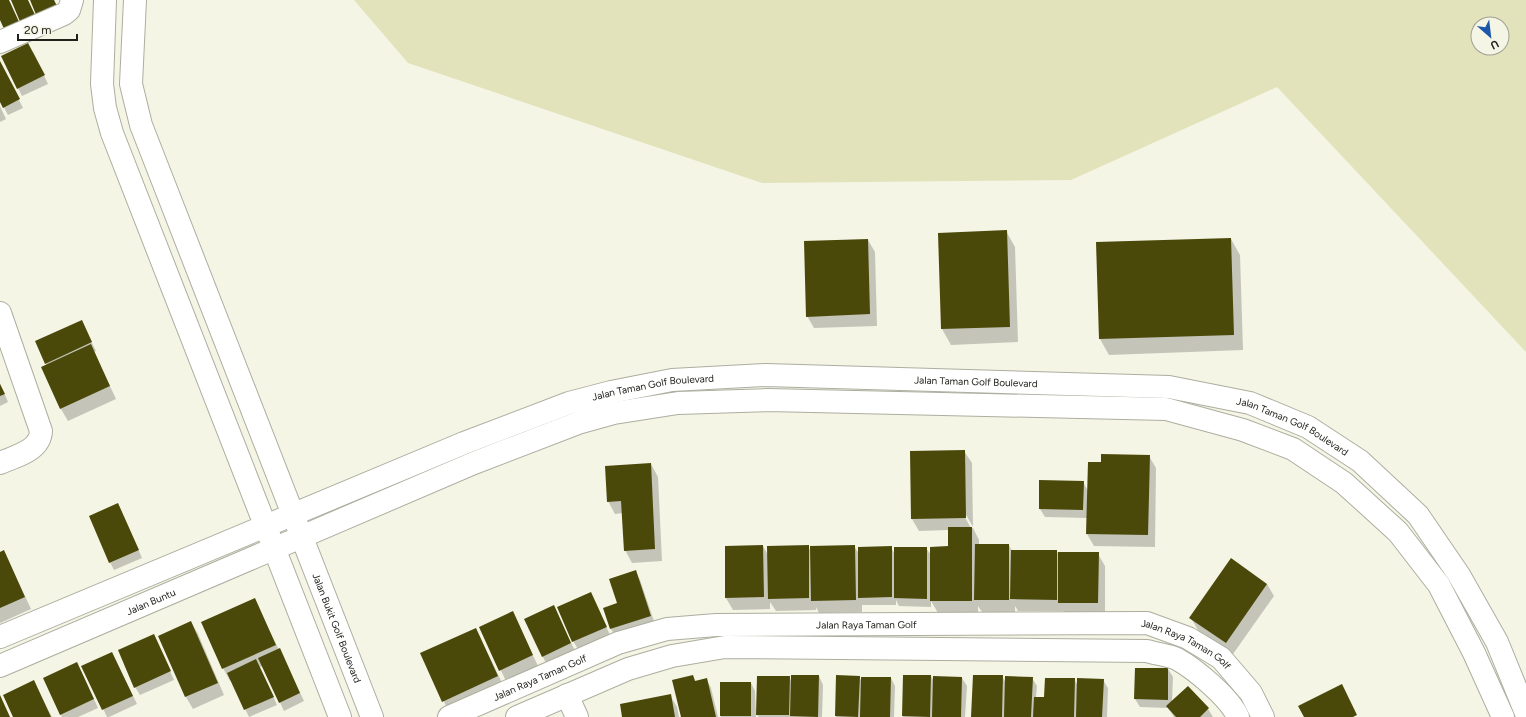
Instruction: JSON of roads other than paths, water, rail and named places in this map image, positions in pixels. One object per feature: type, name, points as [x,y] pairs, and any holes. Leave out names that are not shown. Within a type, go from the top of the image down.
[{"type":"street","points":[[0,42],[64,14],[70,10],[72,0]]},
{"type":"street","points":[[104,0],[102,84],[105,108],[112,133],[340,717]]},
{"type":"street","name":"Jalan Bukit Golf Boulevard","points":[[135,0],[131,84],[141,125],[372,717]]},
{"type":"street","points":[[0,463],[25,453],[36,445],[40,438],[41,431],[1,319]]},
{"type":"street","name":"Jalan Taman Golf Boulevard","points":[[294,514],[464,443],[569,403],[611,392],[672,380],[766,375],[1169,387],[1250,403],[1308,427],[1360,461],[1418,515],[1459,575],[1497,642],[1522,704]]},
{"type":"street","name":"Jalan Taman Golf Boulevard","points":[[302,537],[474,463],[578,423],[614,413],[678,403],[768,400],[1166,409],[1243,430],[1293,449],[1344,483],[1398,532],[1439,585],[1501,710]]},
{"type":"street","points":[[0,637],[294,514]]},
{"type":"street","name":"Jalan Buntu","points":[[0,666],[302,537]]},
{"type":"street","name":"Jalan Raya Taman Golf","points":[[449,717],[618,643],[667,629],[724,625],[1147,623],[1188,638],[1221,658],[1251,693],[1263,717]]},
{"type":"street","name":"Jalan Raya Taman Golf","points":[[517,717],[628,669],[672,656],[725,647],[1147,651],[1177,659],[1206,679],[1235,710],[1238,717]]},
{"type":"street","points":[[546,675],[577,717]]},
{"type":"street","points":[[498,696],[508,717]]},
{"type":"street","points":[[1501,710],[1522,704]]}]
